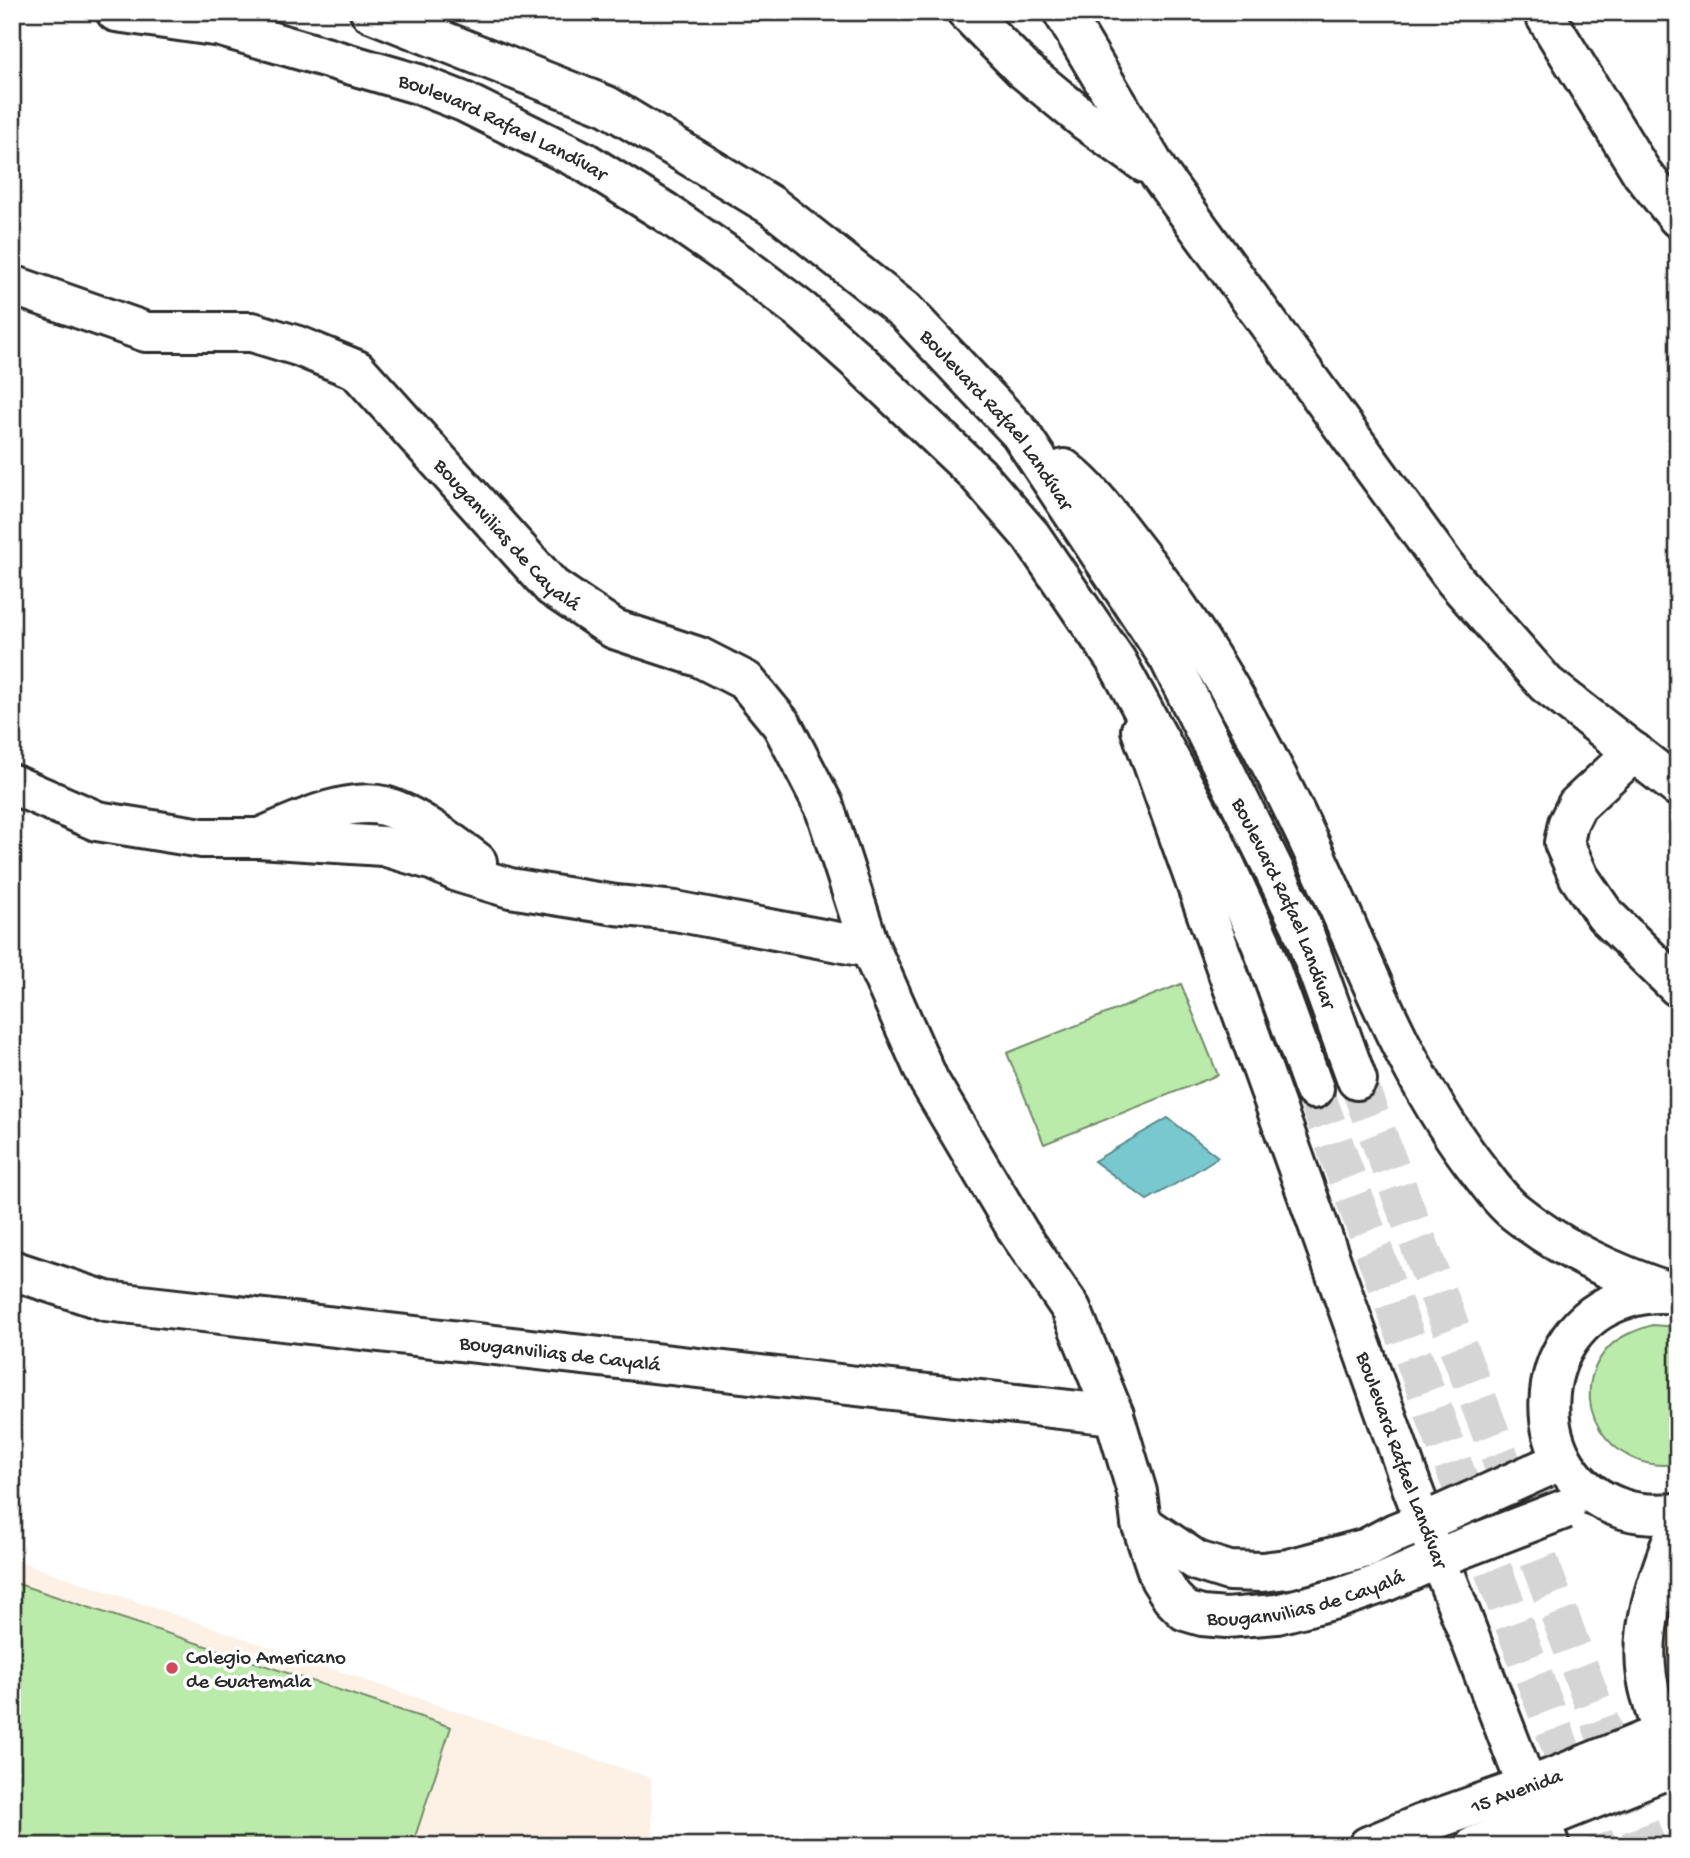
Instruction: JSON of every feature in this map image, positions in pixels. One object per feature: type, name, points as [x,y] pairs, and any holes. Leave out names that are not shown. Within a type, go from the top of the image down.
[{"type":"street","name":"Boulevard Rafael Landívar","points":[[116,12],[221,27],[418,84],[464,102],[585,162],[665,212],[740,264],[802,312],[869,371],[978,475],[1031,536],[1117,662],[1203,819],[1262,943],[1314,1089]]},
{"type":"street","name":"Boulevard Rafael Landívar","points":[[370,12],[607,106],[772,206],[905,311],[1020,433],[1169,657],[1301,925],[1357,1080]]},
{"type":"street","points":[[967,12],[1023,69],[1086,121],[1158,172]]},
{"type":"street","points":[[1063,12],[1158,172],[1455,580],[1546,684],[1662,772]]},
{"type":"street","points":[[1543,12],[1642,173],[1678,218]]},
{"type":"street","name":"Bouganvilias de Cayalá","points":[[12,285],[146,332],[253,332],[298,346],[356,370],[552,587],[614,629],[699,657],[746,681],[782,725],[824,806],[870,948],[929,1081],[1019,1233],[1071,1309],[1114,1415],[1137,1492],[1141,1523],[1160,1579],[1172,1598],[1185,1611],[1226,1618],[1277,1614],[1336,1600],[1578,1500]]},
{"type":"street","points":[[1020,433],[1091,493],[1157,576],[1222,677],[1268,756],[1307,833],[1380,1002],[1430,1098],[1456,1141],[1513,1210],[1572,1251],[1627,1278],[1676,1294]]},
{"type":"street","name":"Boulevard Rafael Landívar","points":[[1117,662],[1432,1517],[1545,1809]]},
{"type":"street","points":[[1662,772],[1577,805],[1568,822],[1564,844],[1579,877],[1605,915],[1678,987]]},
{"type":"street","points":[[12,784],[97,821],[202,838],[259,838],[383,846],[510,888],[616,905],[675,911],[870,948]]},
{"type":"street","name":"Bouganvilias de Cayalá","points":[[12,1270],[106,1301],[1114,1415]]},
{"type":"street","points":[[1676,1294],[1641,1294],[1610,1304],[1583,1322],[1563,1348],[1550,1378],[1548,1411],[1553,1462],[1574,1475],[1578,1500],[1650,1515],[1678,1513]]},
{"type":"street","name":"Bouganvilias de Cayalá","points":[[1141,1523],[1196,1561],[1229,1571],[1262,1572],[1288,1569],[1367,1548],[1553,1462]]},
{"type":"street","points":[[1664,1757],[1647,1678],[1645,1648],[1647,1619],[1653,1595],[1678,1525]]},
{"type":"street","name":"15 Avenida","points":[[1475,1846],[1545,1809],[1664,1757]]},
{"type":"street","name":"15 Avenida","points":[[1368,1846],[1419,1825],[1545,1809]]},
{"type":"shaded area","name":"Colegio Americano de Guatemala","points":[[12,1559],[651,1778],[653,1846],[12,1846]]},
{"type":"shaded area","points":[[1678,1590],[1678,1758],[1657,1704],[1673,1597]]},
{"type":"green space","points":[[1181,984],[1218,1075],[1044,1144],[1007,1053]]},
{"type":"green space","points":[[1652,1325],[1678,1327],[1678,1464],[1653,1464],[1631,1458],[1613,1445],[1600,1429],[1592,1409],[1590,1388],[1595,1367],[1609,1347],[1624,1336]]},
{"type":"green space","name":"Colegio Americano de Guatemala","points":[[12,1582],[451,1727],[412,1846],[12,1846]]},
{"type":"water","points":[[1168,1118],[1218,1157],[1147,1200],[1094,1161]]},
{"type":"tunnel","points":[[1357,1080],[1647,1846]]},
{"type":"tunnel","points":[[1314,1089],[1598,1846]]},
{"type":"place","name":"Colegio Americano de Guatemala","points":[[172,1668]]}]
